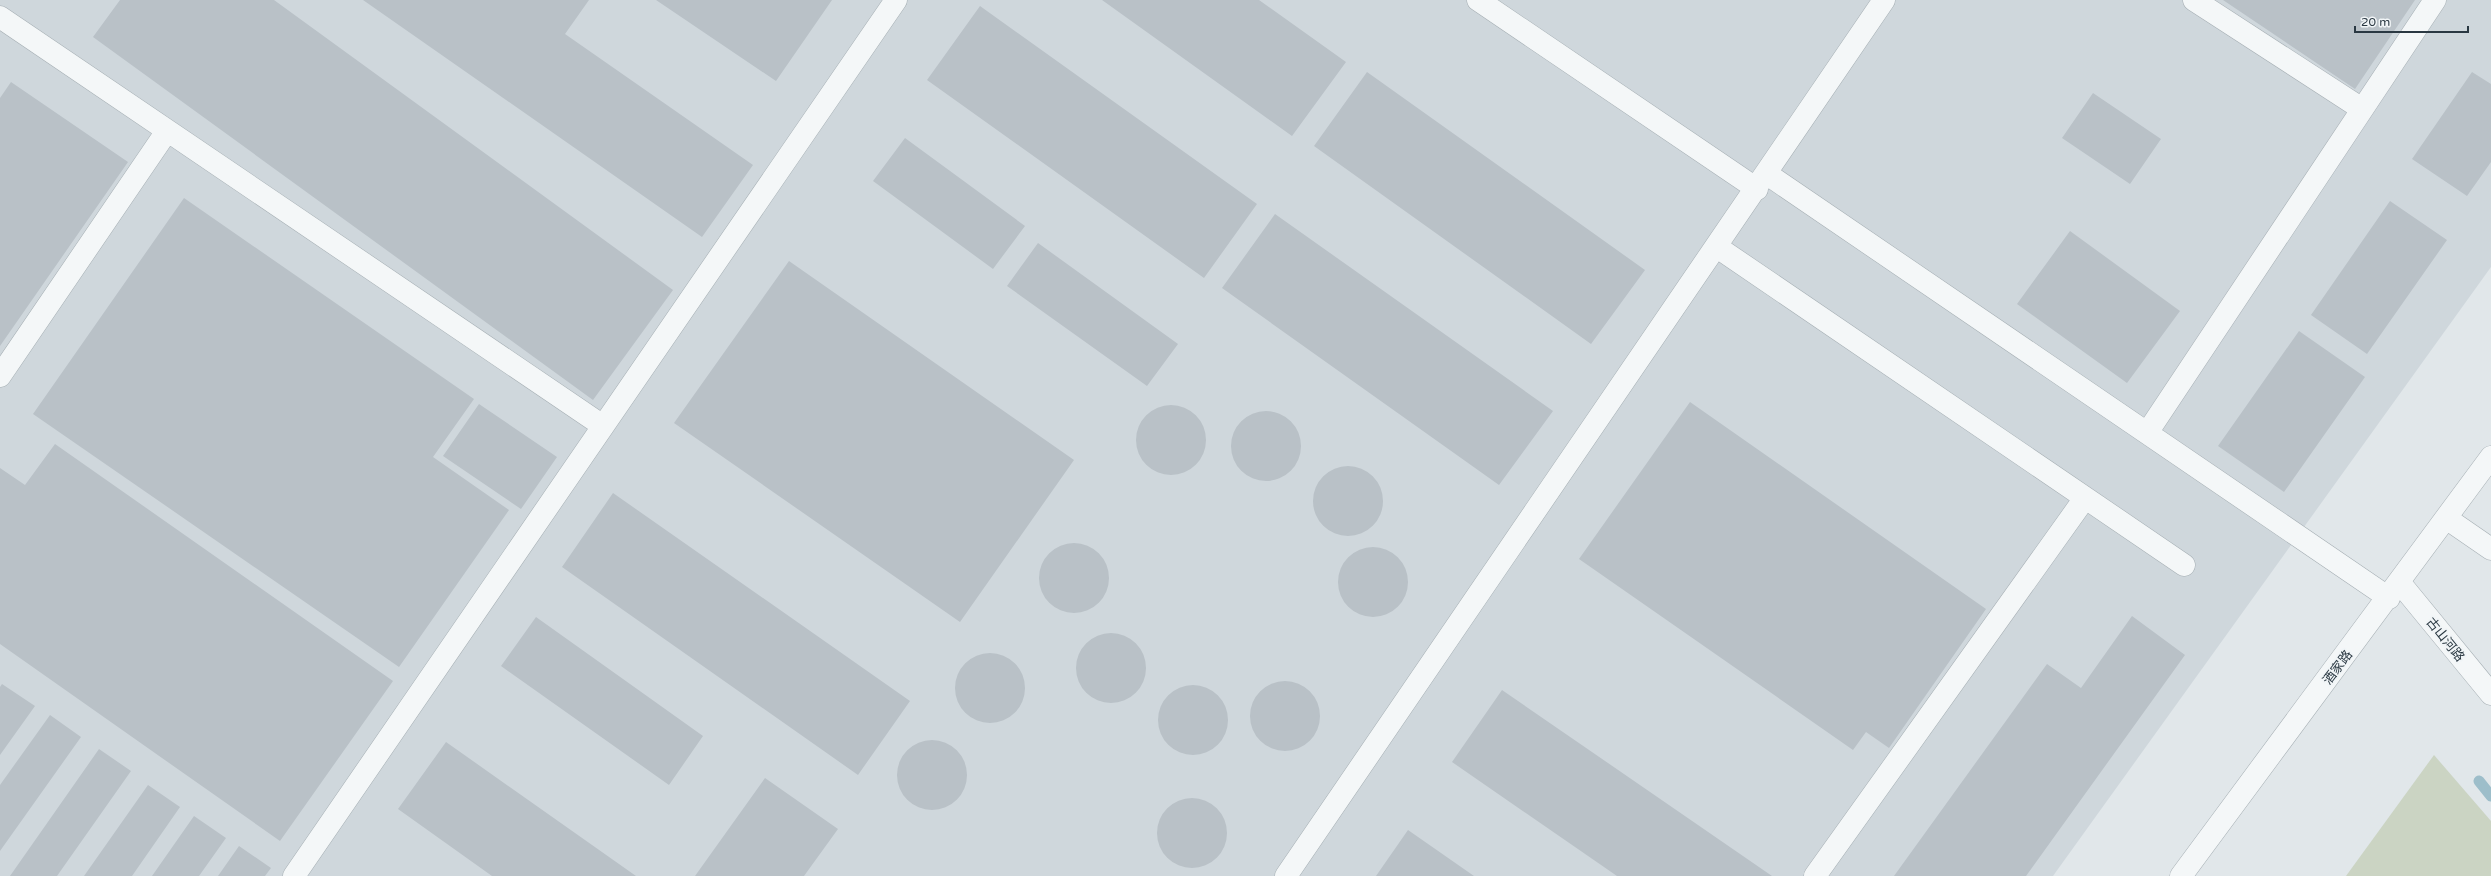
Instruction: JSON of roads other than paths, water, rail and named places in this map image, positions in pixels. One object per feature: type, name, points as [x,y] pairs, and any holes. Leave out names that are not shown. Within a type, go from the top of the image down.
[{"type":"street","points":[[294,876],[896,0]]},
{"type":"street","name":"古山河路","points":[[1478,0],[1762,181],[2147,433],[2394,590],[2491,694]]},
{"type":"street","points":[[1286,876],[1717,247],[1884,0]]},
{"type":"street","points":[[2194,0],[2362,109]]},
{"type":"street","points":[[2147,433],[2434,0]]},
{"type":"street","points":[[0,17],[603,426]]},
{"type":"street","points":[[0,376],[167,131]]},
{"type":"street","points":[[1717,247],[2184,565]]},
{"type":"street","name":"酒家路","points":[[2181,876],[2491,457]]},
{"type":"street","points":[[1815,876],[2085,498]]},
{"type":"street","points":[[2446,518],[2491,549]]},
{"type":"waterway","points":[[2479,781],[2491,796]]}]
